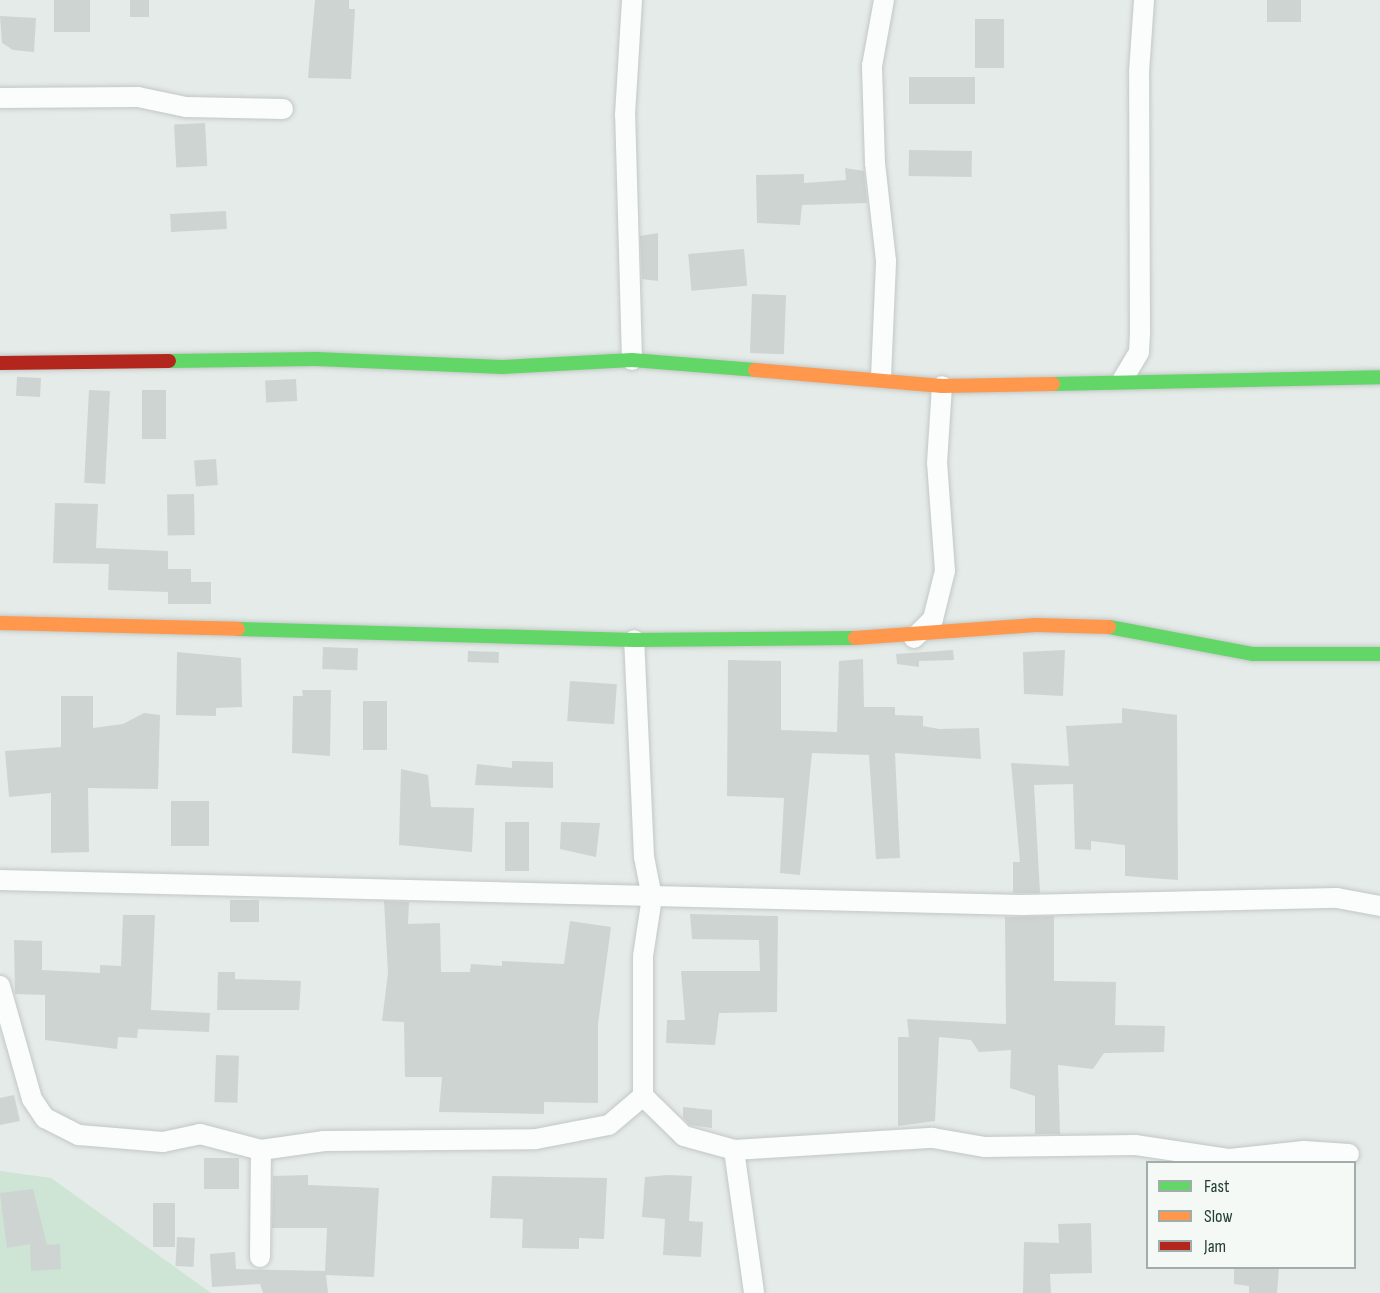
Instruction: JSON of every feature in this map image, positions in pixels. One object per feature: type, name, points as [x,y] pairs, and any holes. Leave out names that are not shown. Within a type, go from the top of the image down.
[{"type":"street","points":[[632,0],[625,115],[632,360]]},
{"type":"street","points":[[882,377],[886,261],[874,163],[872,66],[884,0]]},
{"type":"street","points":[[1123,379],[1139,352],[1140,334],[1139,72],[1144,0]]},
{"type":"street","points":[[0,98],[138,97],[186,107],[283,109]]},
{"type":"street","points":[[0,363],[316,359],[502,367],[632,360],[882,377],[942,386],[1123,379],[1380,376]]},
{"type":"street","points":[[914,638],[933,619],[945,571],[937,484],[942,386]]},
{"type":"street","points":[[0,623],[634,640],[914,638],[1026,626],[1103,626],[1253,654],[1380,654]]},
{"type":"street","points":[[634,640],[644,857],[652,897],[643,956],[643,1096],[684,1136],[702,1146],[734,1150],[933,1138],[986,1147],[1135,1145],[1230,1159],[1304,1150],[1349,1154]]},
{"type":"street","points":[[0,880],[1023,905],[1327,898],[1380,906]]},
{"type":"street","points":[[0,986],[32,1099],[58,1127],[79,1135],[163,1142],[218,1136],[261,1150],[324,1141],[536,1139],[609,1125],[643,1096]]},
{"type":"street","points":[[260,1257],[261,1150]]},
{"type":"street","points":[[734,1150],[754,1293]]},
{"type":"green space","points":[[0,1171],[51,1178],[211,1293],[0,1293]]},
{"type":"building","points":[[54,0],[90,0],[90,32],[54,32]]},
{"type":"building","points":[[130,0],[149,0],[149,17],[130,17]]},
{"type":"building","points":[[315,0],[349,0],[349,9],[355,9],[351,79],[308,78]]},
{"type":"building","points":[[1267,0],[1301,0],[1301,22],[1267,22]]},
{"type":"building","points":[[0,16],[36,18],[34,52],[13,50],[2,43]]},
{"type":"building","points":[[975,19],[1004,19],[1004,68],[975,68]]},
{"type":"building","points":[[909,77],[975,77],[975,104],[909,104]]},
{"type":"building","points":[[205,123],[207,166],[176,168],[174,125]]},
{"type":"building","points":[[909,150],[972,151],[972,177],[909,176]]},
{"type":"building","points":[[845,168],[864,171],[867,203],[802,205],[800,225],[757,223],[756,175],[804,174],[804,183],[846,180]]},
{"type":"building","points":[[226,211],[227,229],[171,232],[170,214]]},
{"type":"building","points":[[658,233],[658,281],[642,279],[640,236]]},
{"type":"building","points":[[744,249],[747,286],[691,291],[688,254]]},
{"type":"building","points":[[752,294],[786,295],[784,354],[750,353]]},
{"type":"building","points":[[17,377],[41,378],[40,397],[16,396]]},
{"type":"building","points":[[296,379],[297,401],[266,403],[265,381]]},
{"type":"building","points":[[89,390],[110,391],[105,484],[84,483]]},
{"type":"building","points":[[142,390],[166,390],[166,439],[142,439]]},
{"type":"building","points":[[216,459],[218,485],[196,486],[194,461]]},
{"type":"building","points":[[167,494],[194,494],[195,535],[168,535]]},
{"type":"building","points":[[55,503],[98,504],[96,548],[168,551],[168,569],[191,569],[191,582],[211,582],[211,604],[168,604],[168,592],[108,590],[109,564],[53,563]]},
{"type":"building","points":[[323,647],[358,648],[357,670],[322,669]]},
{"type":"building","points":[[953,650],[954,660],[919,661],[919,667],[897,664],[896,654]]},
{"type":"building","points":[[1065,650],[1063,696],[1024,694],[1023,652]]},
{"type":"building","points":[[468,651],[499,652],[499,663],[468,662]]},
{"type":"building","points":[[177,652],[241,658],[242,707],[216,708],[216,716],[176,715]]},
{"type":"building","points":[[863,659],[864,707],[895,707],[895,715],[923,716],[923,726],[939,729],[979,728],[981,759],[895,753],[900,858],[876,859],[869,755],[812,753],[800,875],[780,873],[784,798],[727,796],[728,660],[781,661],[781,730],[837,732],[839,661]]},
{"type":"building","points":[[570,681],[617,684],[614,724],[567,721]]},
{"type":"building","points":[[302,690],[331,690],[330,756],[292,753],[293,696],[303,696]]},
{"type":"building","points":[[61,696],[93,696],[93,728],[123,724],[144,713],[160,715],[158,789],[88,788],[89,852],[51,853],[51,793],[9,797],[5,751],[61,747]]},
{"type":"building","points":[[363,701],[387,701],[387,750],[363,750]]},
{"type":"building","points":[[1122,708],[1177,715],[1178,880],[1125,876],[1125,845],[1091,841],[1091,850],[1075,849],[1073,784],[1034,785],[1040,893],[1013,893],[1013,862],[1020,862],[1011,763],[1069,766],[1066,726],[1122,723]]},
{"type":"building","points":[[512,761],[553,762],[553,788],[475,785],[477,764],[512,768]]},
{"type":"building","points":[[401,769],[428,775],[431,807],[474,808],[472,852],[399,845]]},
{"type":"building","points":[[171,801],[209,801],[209,846],[171,846]]},
{"type":"building","points":[[505,822],[529,822],[529,871],[505,871]]},
{"type":"building","points":[[561,822],[600,823],[596,857],[560,849]]},
{"type":"building","points":[[230,900],[259,900],[259,922],[230,922]]},
{"type":"building","points":[[384,901],[409,902],[408,924],[440,923],[441,972],[470,972],[471,964],[502,966],[502,961],[564,964],[570,921],[611,927],[598,1024],[598,1103],[544,1102],[544,1114],[439,1112],[442,1077],[405,1077],[404,1022],[382,1021],[388,973]]},
{"type":"building","points":[[690,914],[778,916],[777,1012],[719,1013],[715,1045],[666,1043],[667,1020],[685,1020],[681,971],[760,971],[759,940],[692,939]]},
{"type":"building","points":[[123,915],[155,915],[151,1010],[210,1013],[209,1032],[138,1029],[137,1038],[118,1037],[117,1049],[45,1040],[45,995],[15,994],[14,940],[42,941],[42,970],[100,973],[100,965],[121,966]]},
{"type":"building","points":[[1054,916],[1054,981],[1116,982],[1115,1025],[1165,1026],[1164,1052],[1104,1053],[1093,1069],[1058,1065],[1060,1134],[1035,1134],[1035,1096],[1010,1088],[1011,1050],[979,1052],[971,1040],[939,1037],[935,1121],[898,1126],[898,1037],[909,1037],[907,1019],[1006,1024],[1005,917]]},
{"type":"building","points":[[218,972],[235,972],[235,979],[301,981],[299,1010],[217,1010]]},
{"type":"building","points":[[216,1055],[239,1056],[237,1103],[214,1102]]},
{"type":"building","points":[[14,1095],[20,1121],[0,1125],[0,1098]]},
{"type":"building","points":[[683,1107],[712,1110],[712,1128],[690,1125],[683,1118]]},
{"type":"building","points":[[204,1158],[239,1158],[239,1189],[204,1189]]},
{"type":"building","points":[[308,1175],[308,1185],[379,1188],[374,1277],[326,1275],[328,1293],[263,1293],[260,1284],[212,1287],[210,1254],[235,1252],[236,1269],[325,1271],[327,1228],[272,1228],[273,1176]]},
{"type":"building","points":[[492,1176],[607,1178],[604,1239],[579,1238],[579,1249],[522,1248],[523,1219],[490,1218]]},
{"type":"building","points":[[692,1176],[689,1221],[703,1222],[701,1257],[663,1255],[665,1219],[642,1217],[645,1177]]},
{"type":"building","points":[[33,1189],[47,1245],[60,1244],[61,1269],[31,1271],[30,1244],[7,1248],[0,1193]]},
{"type":"building","points":[[153,1203],[175,1203],[175,1247],[153,1247]]},
{"type":"building","points":[[1091,1223],[1092,1273],[1050,1274],[1051,1293],[1023,1293],[1024,1242],[1059,1243],[1058,1224]]},
{"type":"building","points":[[177,1237],[195,1238],[193,1267],[175,1266]]},
{"type":"building","points":[[1234,1269],[1279,1269],[1277,1293],[1249,1293],[1249,1286],[1234,1284]]},
{"type":"traffic: fast","points":[[169,361],[316,359],[502,367],[632,360],[755,370]]},
{"type":"traffic: fast","points":[[1053,384],[1380,377]]},
{"type":"traffic: fast","points":[[1109,627],[1253,654],[1380,654]]},
{"type":"traffic: fast","points":[[238,629],[634,640],[855,638]]},
{"type":"traffic: slow","points":[[755,370],[942,386],[1053,384]]},
{"type":"traffic: slow","points":[[0,623],[238,629]]},
{"type":"traffic: slow","points":[[855,638],[1036,625],[1109,627]]},
{"type":"traffic: jam","points":[[0,363],[169,361]]}]
